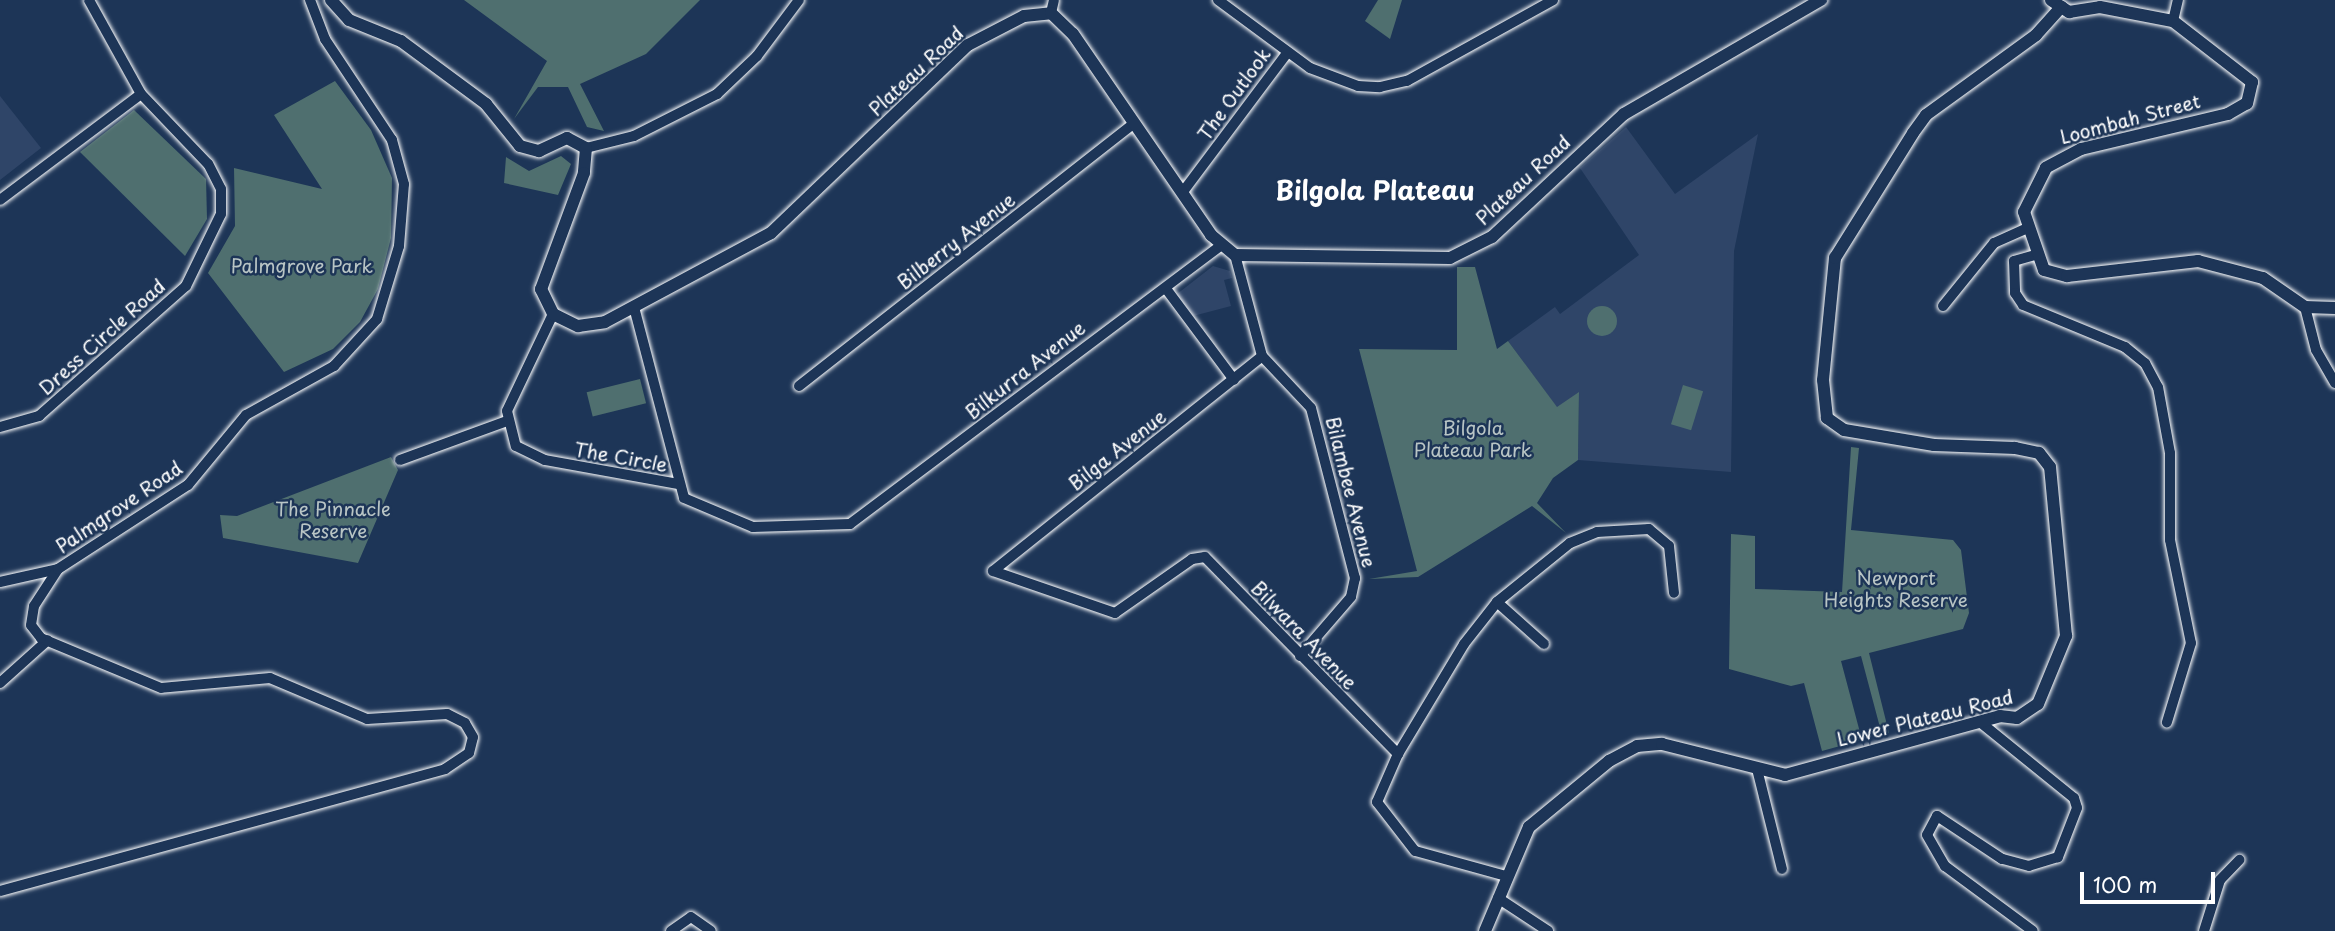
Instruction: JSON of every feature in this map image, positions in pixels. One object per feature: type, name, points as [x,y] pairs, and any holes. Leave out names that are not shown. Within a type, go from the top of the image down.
[{"type":"street","name":"Dress Circle Road","points":[[0,427],[39,416],[186,286],[211,243],[221,189],[208,164],[141,93],[89,0]]},
{"type":"street","name":"Palmgrove Road","points":[[48,640],[35,631],[31,616],[58,569],[187,485],[246,415],[334,366],[377,320],[399,246],[404,184],[392,139],[325,38],[310,0]]},
{"type":"street","points":[[331,0],[349,20],[401,41],[486,104],[520,146],[539,151],[567,138],[586,148],[634,136],[718,94],[757,56],[799,0]]},
{"type":"street","points":[[1051,13],[1054,0]]},
{"type":"street","name":"The Outlook","points":[[1182,193],[1288,51],[1218,0]]},
{"type":"street","points":[[1288,51],[1328,78],[1358,86],[1393,84],[1553,0]]},
{"type":"street","name":"Plateau Road","points":[[553,314],[595,325],[634,307],[771,233],[987,32],[1051,13],[1073,34],[1220,246],[1236,255],[1462,256],[1492,237],[1624,114],[1821,0]]},
{"type":"street","points":[[2173,21],[2178,0]]},
{"type":"street","name":"Loombah Street","points":[[2025,229],[2026,204],[2046,168],[2060,157],[2228,114],[2247,103],[2252,82],[2173,21],[2109,8],[2056,4]]},
{"type":"street","name":"Lower Plateau Road","points":[[1485,931],[1506,876],[1530,828],[1609,761],[1637,746],[1662,744],[1785,775],[1980,722],[2017,718],[2038,704],[2066,636],[2050,467],[2039,453],[2015,448],[1934,445],[1834,424],[1824,405],[1823,380],[1831,272],[1842,245],[1926,115],[2036,34],[2056,4]]},
{"type":"street","points":[[0,200],[141,93]]},
{"type":"street","name":"Bilberry Avenue","points":[[799,386],[1134,123]]},
{"type":"street","points":[[400,460],[507,421],[512,396],[553,314],[541,275],[584,173],[586,148]]},
{"type":"street","points":[[1943,306],[1994,243],[2025,229],[2044,270],[2067,276],[2154,263],[2230,265],[2305,307],[2335,308]]},
{"type":"street","name":"Bilkurra Avenue","points":[[853,522],[1167,290],[1220,246]]},
{"type":"street","name":"Bilambee Avenue","points":[[1236,255],[1262,356],[1311,408],[1355,578],[1351,597],[1300,656]]},
{"type":"street","points":[[2035,255],[2014,261],[2015,293],[2023,305],[2125,347],[2145,363],[2158,387],[2170,453],[2170,540],[2191,643],[2167,722]]},
{"type":"street","points":[[1167,290],[1234,380]]},
{"type":"street","points":[[634,307],[679,484]]},
{"type":"street","points":[[2305,307],[2316,350],[2335,383]]},
{"type":"street","name":"Bilga Avenue","points":[[993,571],[1262,356]]},
{"type":"street","name":"The Circle","points":[[507,421],[516,446],[530,456],[636,481],[679,484],[688,502],[753,527],[853,522]]},
{"type":"street","points":[[1506,876],[1415,851],[1377,802],[1398,754],[1464,644],[1497,602],[1570,543],[1627,528],[1649,528],[1669,546],[1674,593]]},
{"type":"street","name":"Bilwara Avenue","points":[[993,571],[1115,613],[1192,559],[1205,557],[1398,754]]},
{"type":"street","points":[[0,582],[58,569]]},
{"type":"street","points":[[1497,602],[1544,644]]},
{"type":"street","points":[[0,683],[48,640],[162,688],[270,677],[367,719],[447,714],[464,723],[473,737],[469,753],[445,769],[0,891]]},
{"type":"street","points":[[1980,722],[2074,798],[2077,808],[2058,857],[2029,866],[2002,859],[1937,816],[1927,835],[1945,866],[2033,931]]},
{"type":"street","points":[[1757,769],[1782,869]]},
{"type":"street","points":[[2204,931],[2220,880],[2239,860]]},
{"type":"street","points":[[1498,898],[1548,931]]},
{"type":"street","points":[[671,931],[691,917],[705,920],[711,931]]},
{"type":"shaded area","points":[[0,96],[41,148],[0,180]]},
{"type":"shaded area","points":[[1626,127],[1675,194],[1758,134],[1734,251],[1731,472],[1578,460],[1579,393],[1557,408],[1508,341],[1555,307],[1560,314],[1639,255],[1580,168]]},
{"type":"shaded area","points":[[1213,266],[1230,271],[1232,278],[1224,280],[1231,306],[1193,316],[1177,294]]},
{"type":"green space","points":[[464,0],[700,0],[646,54],[580,84],[604,131],[587,127],[568,87],[538,87],[514,119],[547,61]]},
{"type":"green space","points":[[1378,0],[1402,0],[1390,39],[1365,21]]},
{"type":"green space","name":"Palmgrove Park","points":[[335,81],[371,130],[392,178],[391,238],[378,289],[360,322],[333,349],[284,372],[208,273],[235,226],[234,168],[322,189],[274,115]]},
{"type":"green space","name":"Palmgrove Park","points":[[134,110],[206,179],[207,219],[185,256],[80,152]]},
{"type":"green space","points":[[561,156],[571,164],[558,195],[504,183],[506,157],[529,171]]},
{"type":"green space","name":"Bilgola Plateau Park","points":[[1457,267],[1475,267],[1497,349],[1508,341],[1557,407],[1579,392],[1578,460],[1553,478],[1537,503],[1566,533],[1532,506],[1418,577],[1369,579],[1417,571],[1359,349],[1457,350]]},
{"type":"green space","points":[[1602,306],[1612,311],[1617,321],[1612,331],[1602,336],[1592,331],[1587,321],[1592,311]]},
{"type":"green space","points":[[640,379],[646,403],[593,417],[587,392]]},
{"type":"green space","points":[[1683,385],[1703,391],[1691,430],[1671,424]]},
{"type":"green space","name":"Newport Heights Reserve","points":[[1851,447],[1859,448],[1851,530],[1953,540],[1961,550],[1969,613],[1963,629],[1869,653],[1889,733],[1882,735],[1861,656],[1841,661],[1862,740],[1822,751],[1804,683],[1791,686],[1729,669],[1731,534],[1755,536],[1755,589],[1842,592]]},
{"type":"green space","name":"The Pinnacle Reserve","points":[[391,457],[398,470],[358,563],[223,538],[220,515],[237,516]]},
{"type":"district","name":"Bilgola Plateau","points":[[1375,190]]}]
